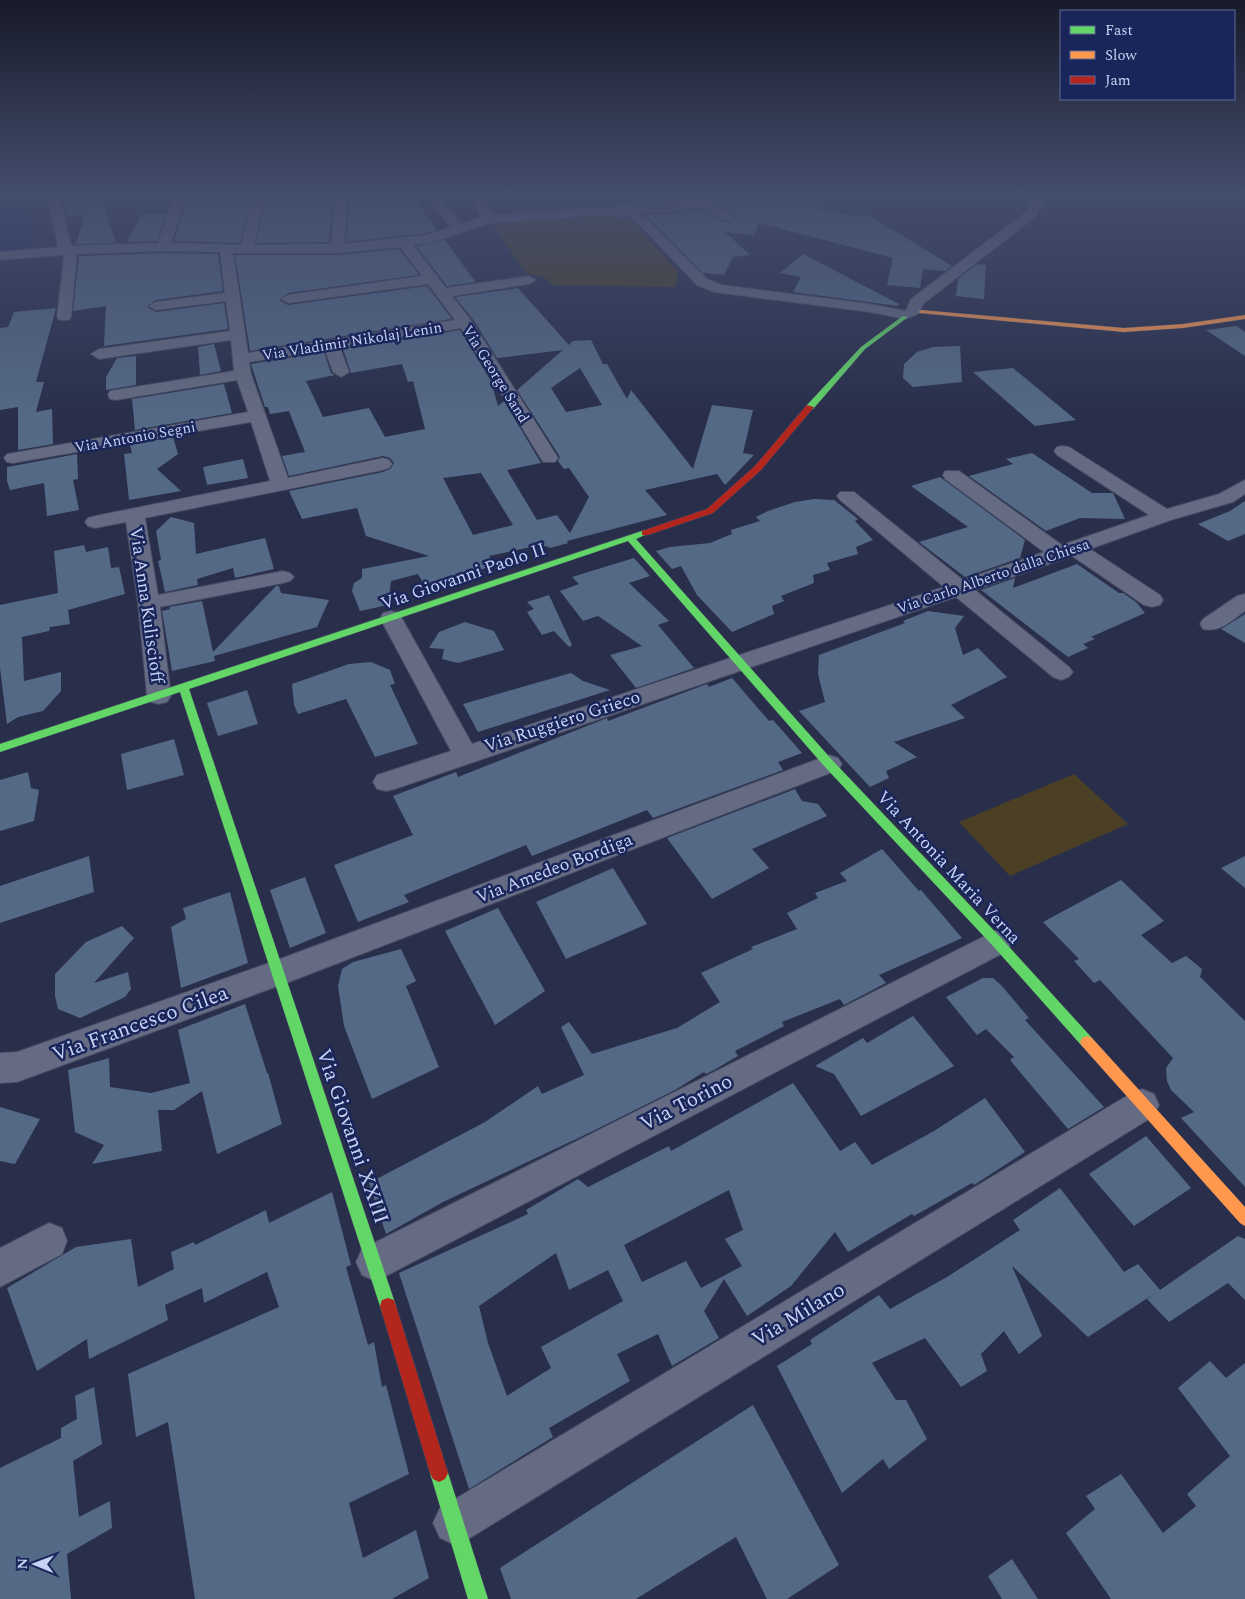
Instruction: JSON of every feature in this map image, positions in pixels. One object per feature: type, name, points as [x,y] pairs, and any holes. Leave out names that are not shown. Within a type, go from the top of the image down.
[{"type":"street","points":[[64,317],[67,267]]},
{"type":"street","points":[[228,267],[242,366],[281,485]]},
{"type":"street","name":"Via George Sand","points":[[422,267],[465,323],[548,458]]},
{"type":"street","points":[[686,267],[697,278],[719,289],[870,308],[915,316],[916,302],[962,267]]},
{"type":"street","points":[[288,299],[432,279]]},
{"type":"street","points":[[442,293],[529,280]]},
{"type":"street","points":[[156,306],[232,296]]},
{"type":"street","name":"Via Giovanni Paolo II","points":[[873,337],[915,316]]},
{"type":"street","name":"Via Giovanni Paolo II","points":[[0,748],[710,511],[734,493],[873,337],[882,329],[915,316],[982,316],[1124,330],[1183,326],[1245,317]]},
{"type":"street","name":"Via Vladimir Nikolaj Lenin","points":[[116,395],[331,344],[465,323]]},
{"type":"street","points":[[99,354],[237,335]]},
{"type":"street","points":[[331,344],[341,372]]},
{"type":"street","name":"Via Antonio Segni","points":[[13,458],[257,416]]},
{"type":"street","points":[[1063,451],[1164,516]]},
{"type":"street","name":"Via Anna Kuliscioff","points":[[95,522],[382,464]]},
{"type":"street","points":[[952,475],[1066,551],[1152,600]]},
{"type":"street","name":"Via Carlo Alberto dalla Chiesa","points":[[739,662],[959,589],[1164,516],[1226,498],[1245,486]]},
{"type":"street","points":[[847,496],[1061,672]]},
{"type":"street","name":"Via Anna Kuliscioff","points":[[134,514],[150,602],[159,696]]},
{"type":"street","name":"Via Antonia Maria Verna","points":[[630,538],[829,764],[997,942],[1142,1106],[1245,1218]]},
{"type":"street","points":[[150,602],[283,577]]},
{"type":"street","points":[[1211,624],[1245,601]]},
{"type":"street","points":[[391,618],[465,754]]},
{"type":"street","name":"Via Ruggiero Grieco","points":[[386,782],[739,662]]},
{"type":"street","name":"Via Giovanni XXIII","points":[[184,688],[375,1262],[478,1599]]},
{"type":"street","name":"Via Amedeo Bordiga","points":[[278,973],[829,764]]},
{"type":"street","name":"Via Torino","points":[[375,1262],[997,942]]},
{"type":"street","name":"Via Francesco Cilea","points":[[0,1068],[17,1067],[278,973]]},
{"type":"street","name":"Via Milano","points":[[455,1523],[1142,1106]]},
{"type":"street","points":[[0,1268],[49,1241]]},
{"type":"shaded area","points":[[522,267],[673,267],[678,272],[675,287],[552,285],[544,277],[526,273]]},
{"type":"shaded area","points":[[1074,774],[1128,824],[1010,876],[959,822]]},
{"type":"building","points":[[78,267],[220,267],[223,291],[156,300],[147,307],[156,312],[224,303],[228,329],[104,346],[106,306],[73,311]]},
{"type":"building","points":[[237,267],[413,267],[419,275],[288,293],[279,300],[288,305],[427,286],[452,319],[250,351]]},
{"type":"building","points":[[432,267],[464,267],[476,282],[447,286]]},
{"type":"building","points":[[697,267],[728,267],[724,275],[703,273]]},
{"type":"building","points":[[788,267],[827,267],[899,304],[898,306],[793,292],[801,277],[780,273]]},
{"type":"building","points":[[891,267],[951,267],[945,271],[923,269],[920,288],[887,285]]},
{"type":"building","points":[[974,267],[986,267],[984,299],[956,296],[958,279]]},
{"type":"building","points":[[518,288],[569,345],[573,341],[591,340],[603,364],[607,364],[627,399],[631,390],[693,469],[712,405],[753,410],[743,453],[754,455],[725,485],[717,474],[645,490],[667,515],[567,541],[568,543],[550,548],[546,546],[526,548],[489,556],[494,566],[424,584],[418,574],[391,581],[388,605],[360,611],[352,591],[354,583],[362,578],[362,569],[429,556],[366,536],[357,508],[302,519],[289,491],[383,472],[390,469],[394,463],[390,458],[383,456],[289,476],[282,456],[305,452],[289,411],[270,414],[268,407],[265,407],[251,364],[324,352],[331,373],[335,375],[306,381],[323,417],[369,408],[385,437],[425,429],[413,381],[408,382],[402,364],[351,373],[343,349],[460,330],[491,381],[498,406],[504,401],[541,463],[507,470],[537,520],[557,515],[570,533],[589,497],[569,468],[564,469],[558,461],[560,457],[517,390],[563,350],[497,358],[475,322],[455,297]],"holes":[[[580,368],[602,405],[566,412],[551,388]],[[481,473],[513,525],[473,535],[443,478]]]},
{"type":"building","points":[[56,308],[36,382],[44,382],[36,412],[52,409],[53,444],[18,450],[18,407],[0,410],[0,328],[8,327],[14,312]]},
{"type":"building","points":[[1237,326],[1245,332],[1245,356],[1206,330]]},
{"type":"building","points":[[214,344],[221,371],[200,375],[198,347]]},
{"type":"building","points":[[960,346],[962,382],[913,387],[903,378],[904,364],[917,352],[933,347]]},
{"type":"building","points":[[136,356],[136,385],[106,390],[106,377],[117,358]]},
{"type":"building","points":[[1013,368],[1076,420],[1035,426],[973,372]]},
{"type":"building","points":[[224,384],[232,413],[135,430],[132,399]]},
{"type":"building","points":[[173,437],[178,454],[157,469],[181,491],[129,500],[124,454],[132,453],[130,445]]},
{"type":"building","points":[[1032,453],[1092,493],[1113,493],[1125,519],[1080,518],[1046,531],[969,476],[1013,464],[1006,459]]},
{"type":"building","points":[[77,454],[78,479],[73,480],[79,510],[47,516],[44,483],[10,490],[7,481],[7,467]]},
{"type":"building","points":[[243,459],[248,478],[207,485],[203,467]]},
{"type":"building","points":[[940,477],[1025,540],[1020,558],[965,577],[919,542],[968,527],[911,486]]},
{"type":"building","points":[[814,499],[834,500],[858,519],[855,521],[873,540],[856,547],[858,554],[827,563],[830,570],[813,575],[814,583],[781,596],[784,601],[772,606],[774,614],[732,632],[697,595],[681,566],[672,569],[656,551],[670,547],[710,543],[732,534],[731,530],[760,521],[756,517],[768,511],[795,502]]},
{"type":"building","points":[[1245,501],[1245,534],[1228,541],[1198,524],[1230,511]]},
{"type":"building","points":[[171,517],[194,523],[196,554],[265,538],[274,569],[235,578],[233,568],[197,579],[198,585],[165,592],[158,561],[161,560],[156,531]]},
{"type":"building","points":[[84,545],[86,552],[108,547],[111,568],[119,567],[125,594],[68,610],[70,624],[50,627],[49,631],[22,637],[24,681],[61,672],[61,691],[43,711],[18,717],[7,724],[0,668],[0,605],[58,593],[54,551]]},
{"type":"building","points":[[634,558],[650,576],[629,583],[669,621],[658,625],[694,668],[636,688],[610,655],[642,646],[598,616],[583,621],[560,591],[579,584],[572,577]]},
{"type":"building","points":[[1077,564],[1119,593],[1123,593],[1136,602],[1145,613],[1091,637],[1095,639],[1083,644],[1088,648],[1068,657],[981,590],[1015,578],[1013,588]]},
{"type":"building","points":[[276,586],[279,586],[281,593],[329,600],[317,627],[214,656],[215,661],[172,671],[162,611],[170,609],[169,607],[202,601],[213,652]]},
{"type":"building","points":[[549,595],[572,645],[569,647],[554,631],[542,635],[527,612],[534,609],[527,602]]},
{"type":"building","points":[[928,611],[964,616],[955,628],[963,655],[978,648],[1007,677],[951,705],[965,718],[894,742],[917,757],[886,771],[889,778],[870,787],[799,711],[825,702],[818,674],[819,655],[905,623],[903,621]]},
{"type":"building","points":[[1245,614],[1245,643],[1221,629]]},
{"type":"building","points":[[465,622],[494,631],[504,650],[458,663],[442,659],[444,649],[429,648],[439,632]]},
{"type":"building","points":[[371,662],[390,670],[395,684],[390,685],[418,744],[375,757],[346,699],[298,714],[294,705],[292,684],[349,664]]},
{"type":"building","points":[[571,673],[583,681],[610,690],[478,732],[463,704]]},
{"type":"building","points":[[732,678],[769,721],[773,720],[802,753],[778,762],[783,770],[653,818],[647,810],[532,856],[526,845],[404,895],[409,902],[358,922],[334,865],[413,835],[393,796],[456,772],[458,777],[607,718],[608,721],[707,684],[709,687]]},
{"type":"building","points":[[247,690],[258,724],[218,736],[207,703]]},
{"type":"building","points":[[174,739],[184,775],[127,790],[121,754]]},
{"type":"building","points":[[28,772],[31,788],[39,790],[34,821],[0,831],[0,780]]},
{"type":"building","points":[[795,789],[802,801],[818,804],[827,816],[752,849],[769,868],[712,899],[667,838]]},
{"type":"building","points":[[882,849],[919,891],[921,890],[962,938],[879,975],[886,983],[844,1005],[840,999],[782,1022],[784,1026],[735,1051],[738,1056],[714,1070],[706,1074],[704,1072],[675,1090],[593,1131],[443,1202],[386,1234],[369,1183],[485,1122],[538,1086],[542,1094],[584,1075],[561,1027],[569,1022],[592,1054],[677,1028],[720,1002],[701,973],[753,949],[751,947],[797,929],[787,913],[818,898],[815,893],[847,881],[840,873]]},
{"type":"building","points":[[89,856],[94,892],[0,923],[0,886]]},
{"type":"building","points":[[1245,856],[1245,888],[1221,868]]},
{"type":"building","points":[[613,868],[647,924],[566,959],[536,902]]},
{"type":"building","points":[[305,877],[326,933],[290,948],[270,890]]},
{"type":"building","points":[[1121,880],[1164,921],[1141,935],[1172,963],[1186,956],[1202,969],[1200,977],[1245,1021],[1245,1187],[1181,1118],[1194,1112],[1171,1090],[1167,1081],[1166,1068],[1173,1058],[1100,980],[1094,983],[1074,961],[1079,959],[1043,922]]},
{"type":"building","points":[[230,892],[248,963],[181,988],[171,927],[186,919],[183,908]]},
{"type":"building","points":[[498,908],[545,991],[495,1025],[445,931]]},
{"type":"building","points":[[122,926],[134,938],[94,983],[128,972],[131,989],[125,997],[80,1018],[58,1009],[55,996],[55,974],[86,942]]},
{"type":"building","points":[[401,949],[416,981],[406,986],[439,1067],[372,1099],[344,1026],[338,986],[342,969],[353,962]]},
{"type":"building","points":[[983,978],[993,978],[1001,985],[1029,1018],[1025,1020],[1104,1107],[1068,1129],[1010,1060],[1014,1057],[986,1029],[977,1035],[946,997]]},
{"type":"building","points":[[245,1004],[268,1073],[282,1124],[217,1154],[202,1091],[174,1110],[158,1110],[162,1151],[92,1164],[104,1145],[75,1132],[68,1070],[109,1058],[110,1087],[151,1093],[190,1083],[178,1030]]},
{"type":"building","points":[[913,1016],[954,1066],[861,1116],[834,1074],[815,1066],[863,1038],[867,1043]]},
{"type":"building","points":[[793,1083],[840,1151],[855,1142],[872,1165],[934,1131],[985,1098],[1025,1152],[974,1185],[972,1183],[914,1216],[912,1214],[848,1252],[835,1232],[791,1286],[747,1316],[724,1279],[704,1311],[719,1338],[672,1366],[658,1334],[617,1354],[630,1381],[549,1428],[553,1437],[469,1489],[399,1273],[528,1214],[526,1210],[578,1179],[588,1187],[669,1146],[671,1151]],"holes":[[[729,1190],[743,1230],[725,1239],[742,1266],[701,1288],[686,1261],[642,1282],[624,1245]],[[556,1253],[569,1290],[608,1270],[623,1301],[541,1347],[551,1368],[507,1396],[488,1343],[479,1306]]]},
{"type":"building","points":[[0,1107],[40,1119],[15,1164],[0,1161]]},
{"type":"building","points":[[1146,1136],[1191,1188],[1134,1226],[1089,1174]]},
{"type":"building","points":[[1060,1188],[1124,1272],[1138,1264],[1160,1290],[1088,1337],[1012,1266],[1042,1336],[1019,1354],[1004,1331],[981,1354],[987,1371],[961,1387],[925,1338],[872,1363],[896,1400],[906,1400],[927,1439],[889,1469],[883,1459],[842,1493],[777,1366],[812,1344],[810,1340],[879,1295],[890,1309],[947,1277],[1020,1230],[1013,1220]]},
{"type":"building","points":[[332,1192],[351,1265],[346,1267],[368,1345],[374,1342],[382,1387],[386,1385],[409,1474],[349,1503],[363,1558],[416,1530],[429,1578],[392,1599],[195,1599],[168,1422],[136,1437],[128,1374],[279,1307],[267,1272],[204,1303],[202,1288],[165,1305],[168,1320],[89,1359],[87,1339],[37,1371],[7,1288],[76,1247],[131,1239],[138,1287],[174,1269],[171,1252],[194,1242],[195,1245],[266,1210],[269,1223]]},
{"type":"building","points":[[1238,1236],[1245,1239],[1245,1300],[1228,1283],[1169,1322],[1147,1299]]},
{"type":"building","points":[[1210,1361],[1226,1378],[1245,1363],[1245,1599],[1111,1599],[1066,1533],[1095,1509],[1086,1496],[1121,1474],[1163,1533],[1196,1506],[1187,1494],[1230,1456],[1178,1388]]},
{"type":"building","points":[[94,1387],[102,1444],[73,1461],[79,1517],[110,1501],[112,1528],[67,1554],[71,1599],[0,1599],[0,1468],[61,1438],[61,1428],[77,1419],[75,1396]]},
{"type":"building","points":[[753,1405],[839,1565],[787,1599],[767,1599],[736,1537],[636,1599],[511,1599],[500,1568]]},
{"type":"building","points":[[1012,1559],[1038,1599],[1002,1599],[988,1576]]},
{"type":"traffic: fast","points":[[810,407],[863,348],[905,317]]},
{"type":"traffic: fast","points":[[0,748],[645,533]]},
{"type":"traffic: fast","points":[[630,538],[829,764],[997,942],[1087,1042]]},
{"type":"traffic: fast","points":[[184,688],[388,1306]]},
{"type":"traffic: fast","points":[[439,1473],[478,1599]]},
{"type":"traffic: slow","points":[[921,312],[1124,330],[1183,326],[1245,317]]},
{"type":"traffic: slow","points":[[1087,1042],[1245,1218]]},
{"type":"traffic: jam","points":[[645,533],[710,511],[758,468],[810,407]]},
{"type":"traffic: jam","points":[[388,1306],[439,1473]]}]
